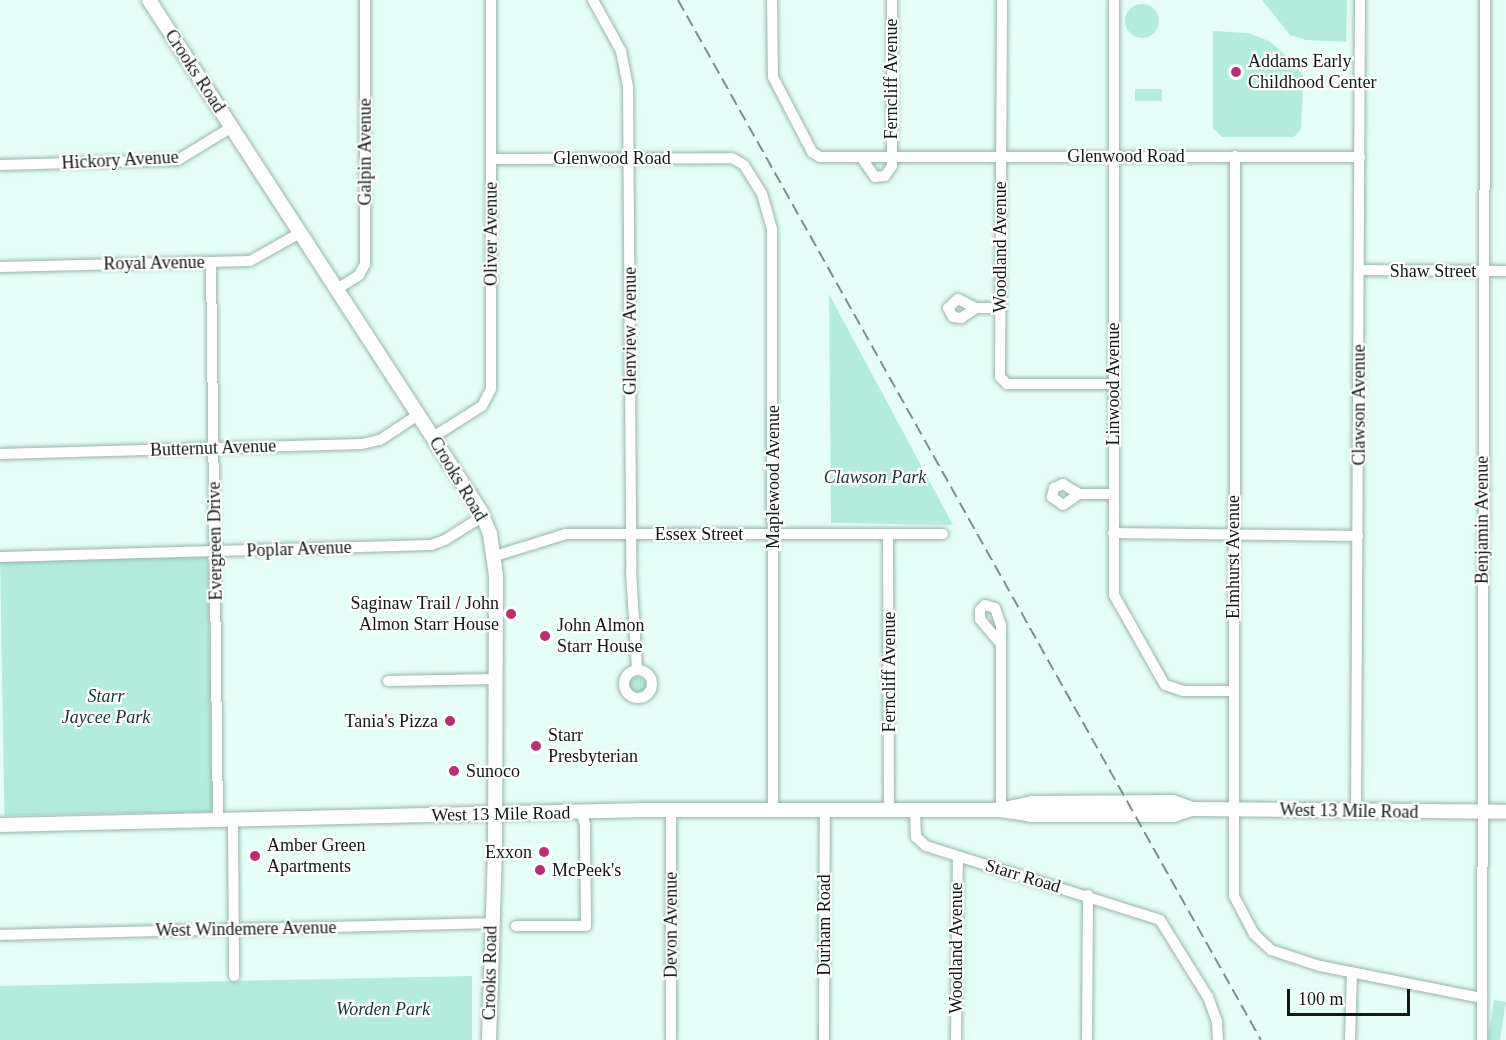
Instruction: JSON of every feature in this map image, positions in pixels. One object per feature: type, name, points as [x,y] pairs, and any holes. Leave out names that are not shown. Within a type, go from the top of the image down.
[{"type":"main road","name":"Crooks Road","points":[[149,0],[483,516],[495,556],[495,815],[489,1040]]},
{"type":"main road","name":"West 13 Mile Road","points":[[0,825],[671,810],[1001,810],[1032,803],[1173,802],[1192,809],[1506,812]]},
{"type":"street","name":"Galpin Avenue","points":[[337,289],[359,275],[365,264],[365,0]]},
{"type":"street","name":"Oliver Avenue","points":[[433,437],[482,406],[491,389],[491,0]]},
{"type":"street","name":"Glenview Avenue","points":[[593,0],[625,64],[630,158],[631,534],[637,670]]},
{"type":"street","name":"Glenwood Road","points":[[772,0],[773,77],[812,152],[824,157],[1360,157]]},
{"type":"street","name":"Ferncliff Avenue","points":[[891,157],[892,0]]},
{"type":"street","name":"Woodland Avenue","points":[[1002,0],[1000,308],[1002,382],[1113,384]]},
{"type":"street","name":"Linwood Avenue","points":[[1114,0],[1114,597],[1161,680],[1171,689],[1233,691]]},
{"type":"street","name":"Clawson Avenue","points":[[1356,811],[1360,0]]},
{"type":"street","name":"Benjamin Avenue","points":[[1482,1040],[1485,0]]},
{"type":"street","name":"Hickory Avenue","points":[[0,165],[178,160],[232,127]]},
{"type":"street","name":"Elmhurst Avenue","points":[[1235,156],[1234,896],[1254,934],[1268,948],[1352,973]]},
{"type":"street","points":[[861,157],[878,178],[890,169],[891,157]]},
{"type":"street","name":"Glenwood Road","points":[[492,159],[732,158]]},
{"type":"street","name":"Maplewood Avenue","points":[[732,158],[744,165],[762,194],[772,230],[773,810]]},
{"type":"street","name":"Royal Avenue","points":[[0,267],[256,260],[300,233]]},
{"type":"street","name":"Evergreen Drive","points":[[211,262],[218,820]]},
{"type":"street","name":"Shaw Street","points":[[1359,270],[1506,272]]},
{"type":"street","points":[[976,308],[1000,308]]},
{"type":"street","name":"Butternut Avenue","points":[[0,454],[371,443],[418,415]]},
{"type":"street","points":[[1079,494],[1113,494]]},
{"type":"street","name":"Poplar Avenue","points":[[0,557],[431,544],[445,540],[483,516]]},
{"type":"street","points":[[1113,533],[1358,536]]},
{"type":"street","name":"Ferncliff Avenue","points":[[888,534],[889,810]]},
{"type":"street","name":"Essex Street","points":[[495,556],[560,535],[943,534]]},
{"type":"street","points":[[1000,644],[1001,810]]},
{"type":"street","points":[[387,681],[495,679]]},
{"type":"street","name":"Devon Avenue","points":[[671,810],[671,1040]]},
{"type":"street","name":"Durham Road","points":[[824,1040],[825,810]]},
{"type":"street","name":"Starr Road","points":[[915,810],[915,831],[920,843],[1088,895],[1160,920],[1208,997],[1217,1022],[1218,1040]]},
{"type":"street","points":[[516,926],[586,926],[584,889],[579,881],[581,812]]},
{"type":"street","points":[[233,820],[234,976]]},
{"type":"street","name":"Woodland Avenue","points":[[956,1040],[958,856]]},
{"type":"street","points":[[1087,1040],[1088,895]]},
{"type":"street","name":"West Windemere Avenue","points":[[0,934],[491,923]]},
{"type":"street","points":[[1350,1040],[1352,973],[1481,998]]},
{"type":"green space","points":[[1262,0],[1347,0],[1346,42],[1306,40],[1290,35]]},
{"type":"green space","points":[[1142,4],[1154,9],[1159,21],[1154,33],[1142,38],[1130,33],[1125,21],[1130,9]]},
{"type":"green space","points":[[1213,31],[1248,33],[1269,41],[1291,60],[1303,75],[1301,129],[1294,137],[1222,137],[1213,128]]},
{"type":"green space","points":[[1135,89],[1162,89],[1162,101],[1135,101]]},
{"type":"green space","name":"Clawson Park","points":[[829,294],[953,525],[831,523]]},
{"type":"green space","name":"Starr Jaycee Park","points":[[208,557],[212,812],[4,816],[0,561]]},
{"type":"green space","points":[[633,677],[641,677],[646,682],[644,693],[633,695],[628,690],[628,682]]},
{"type":"green space","name":"Worden Park","points":[[472,976],[472,1040],[0,1040],[0,986]]},
{"type":"green space","points":[[1494,1000],[1506,1002],[1500,1040],[1488,1040]]},
{"type":"railway","points":[[678,0],[1261,1040]]},
{"type":"place","name":"Addams Early Childhood Center","points":[[1236,72]]},
{"type":"place","name":"Saginaw Trail / John Almon Starr House","points":[[511,614]]},
{"type":"place","name":"John Almon Starr House","points":[[545,636]]},
{"type":"place","name":"Tania's Pizza","points":[[450,721]]},
{"type":"place","name":"Starr Presbyterian","points":[[536,746]]},
{"type":"place","name":"Sunoco","points":[[454,771]]},
{"type":"place","name":"Exxon","points":[[544,852]]},
{"type":"place","name":"Amber Green Apartments","points":[[255,856]]},
{"type":"place","name":"McPeek's","points":[[540,870]]}]
